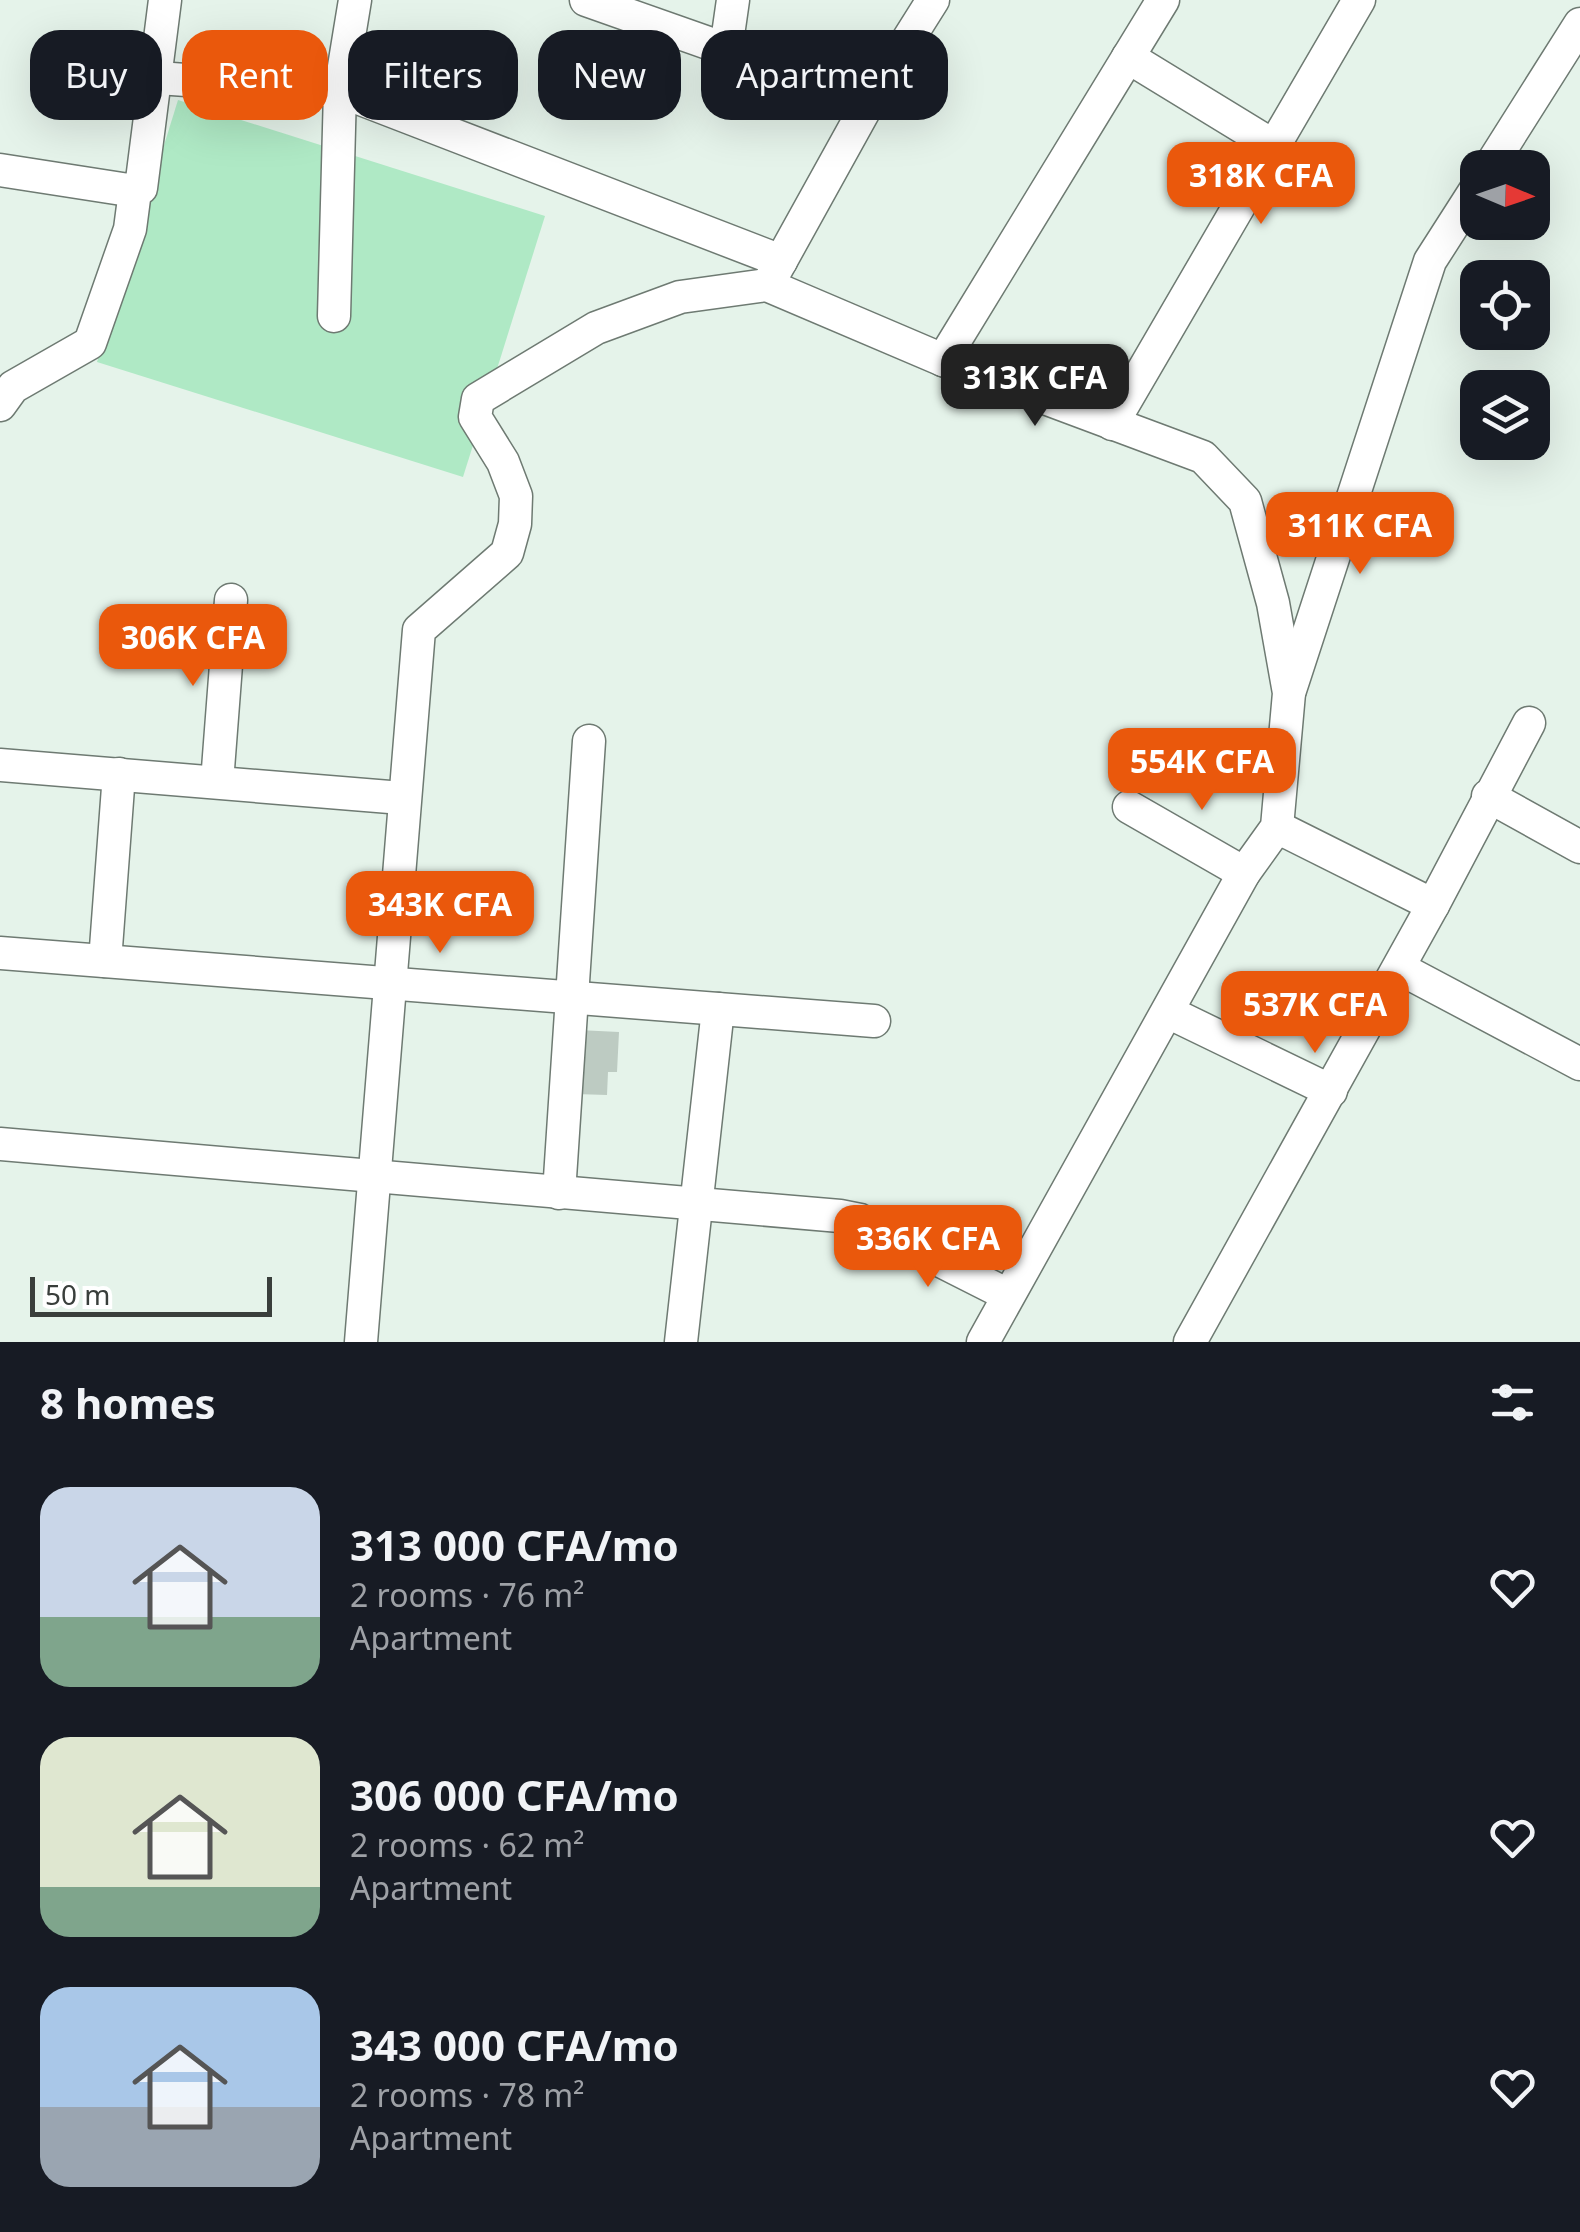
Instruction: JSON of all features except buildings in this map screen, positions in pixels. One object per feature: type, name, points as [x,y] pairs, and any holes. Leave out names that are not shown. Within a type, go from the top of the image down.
[{"type":"street","points":[[162,33],[165,0]]},
{"type":"street","points":[[334,316],[340,91],[355,0]]},
{"type":"street","points":[[586,0],[701,40]]},
{"type":"street","points":[[728,30],[732,0]]},
{"type":"street","points":[[915,30],[934,0]]},
{"type":"street","points":[[943,360],[1162,0]]},
{"type":"street","points":[[1112,424],[1359,0]]},
{"type":"street","points":[[1500,150],[1580,24]]},
{"type":"street","points":[[1128,57],[1272,145]]},
{"type":"street","points":[[162,78],[340,91],[774,273],[943,360],[1203,458],[1246,502],[1273,602],[1290,693]]},
{"type":"street","points":[[4,390],[90,342],[130,228],[135,191],[145,176],[152,120]]},
{"type":"street","points":[[360,1342],[418,630],[507,553],[515,524],[516,496],[503,462],[474,417],[478,399],[596,328],[680,296],[774,273],[859,120]]},
{"type":"street","points":[[0,170],[135,191]]},
{"type":"street","points":[[982,1342],[1244,872],[1277,826],[1290,693],[1430,261],[1460,214]]},
{"type":"street","points":[[216,782],[231,600]]},
{"type":"street","points":[[1190,1342],[1434,906],[1529,722]]},
{"type":"street","points":[[559,1193],[589,741]]},
{"type":"street","points":[[0,765],[402,798]]},
{"type":"street","points":[[105,961],[119,774]]},
{"type":"street","points":[[1488,796],[1580,847]]},
{"type":"street","points":[[1128,807],[1244,872]]},
{"type":"street","points":[[1277,826],[1434,906]]},
{"type":"street","points":[[1,963],[105,961],[874,1021]]},
{"type":"street","points":[[1399,968],[1580,1064]]},
{"type":"street","points":[[680,1342],[718,1010]]},
{"type":"street","points":[[1168,1012],[1331,1091]]},
{"type":"street","points":[[0,1144],[860,1220],[1008,1295]]},
{"type":"green space","points":[[178,100],[182,101],[182,120],[241,120],[545,216],[463,477],[97,362]]}]
